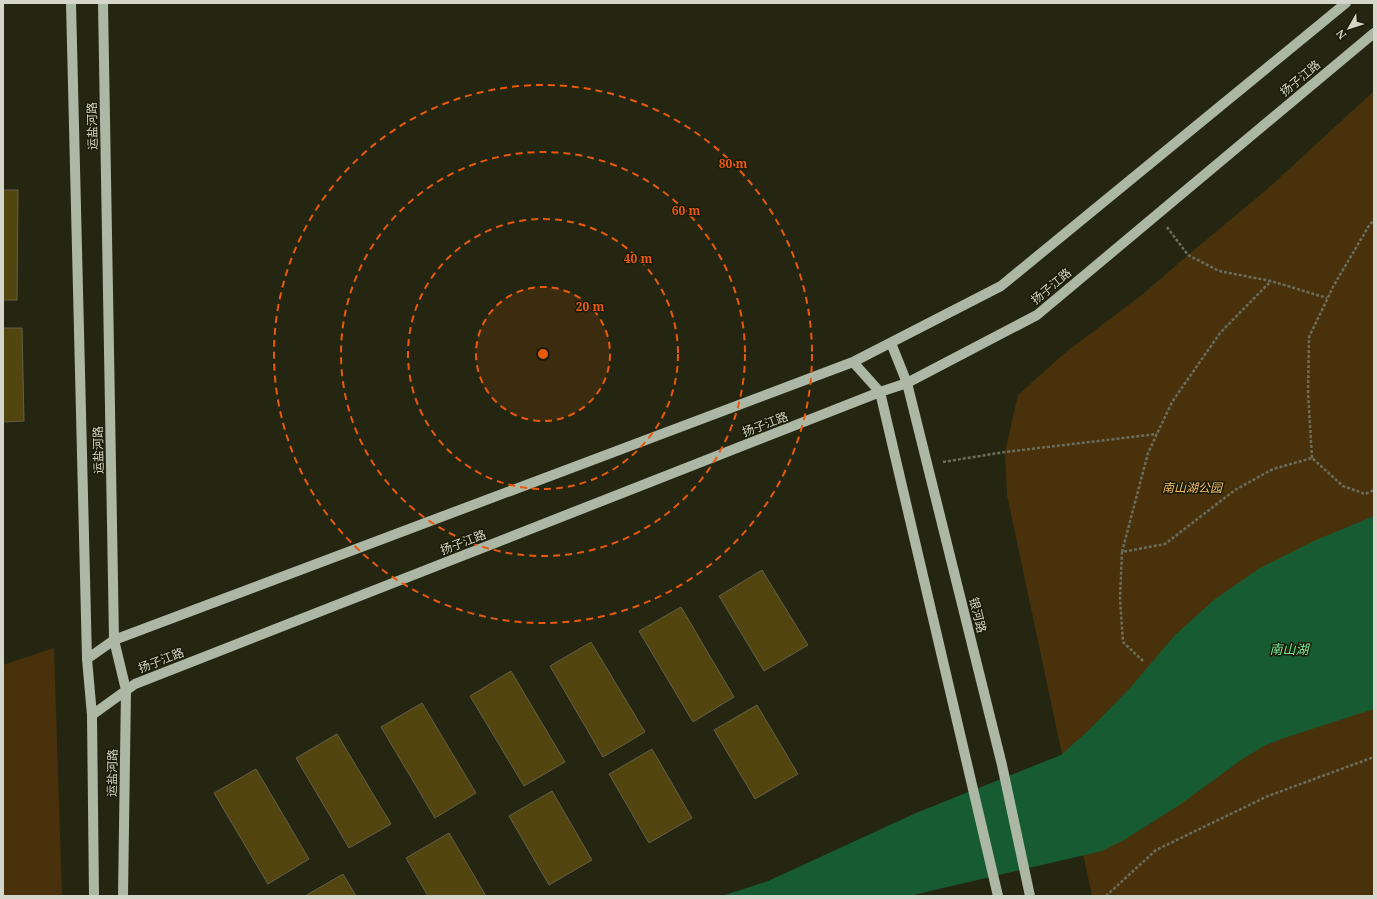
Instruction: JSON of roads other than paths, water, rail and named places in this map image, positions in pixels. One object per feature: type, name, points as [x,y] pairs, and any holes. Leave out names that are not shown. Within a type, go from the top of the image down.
[{"type":"main road","name":"运盐河路","points":[[71,3],[88,659],[92,715],[94,896]]},
{"type":"main road","name":"运盐河路","points":[[103,3],[114,640],[126,690],[123,896]]},
{"type":"main road","points":[[88,659],[114,640],[853,362],[1001,286],[1346,3]]},
{"type":"main road","name":"扬子江路","points":[[92,715],[135,684],[880,392],[907,383],[1037,315],[1374,32]]},
{"type":"main road","name":"银河路","points":[[891,343],[907,383],[1002,764],[1030,896]]},
{"type":"main road","points":[[853,362],[880,392],[997,891]]},
{"type":"water","name":"南山湖","points":[[1374,516],[1374,709],[1284,738],[1264,746],[1241,760],[1181,804],[1124,840],[1102,851],[909,896],[722,896],[768,881],[916,813],[1061,755],[1090,729],[1130,688],[1175,635],[1215,599],[1260,568],[1316,540]]},
{"type":"park label","name":"南山湖公园","points":[[1192,487]]}]
